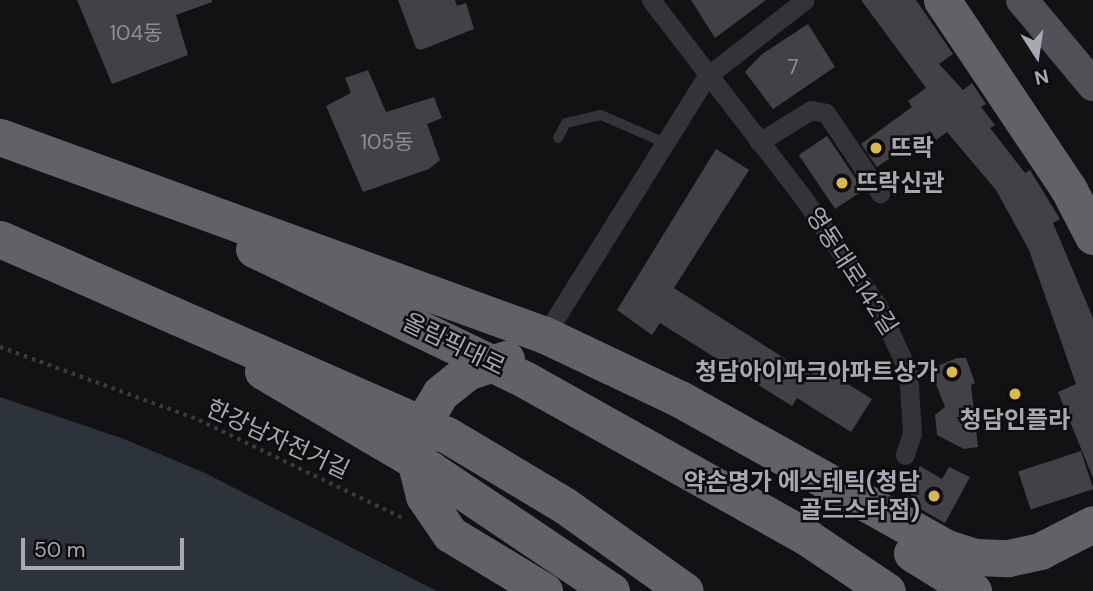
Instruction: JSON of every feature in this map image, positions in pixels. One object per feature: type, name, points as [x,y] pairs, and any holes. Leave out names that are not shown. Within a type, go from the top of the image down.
[{"type":"highway","points":[[942,0],[1069,190],[1093,236]]},
{"type":"highway","points":[[0,137],[545,335],[680,399],[912,533],[996,591]]},
{"type":"highway","name":"올림픽대로","points":[[0,137],[131,192],[524,379],[808,538],[887,591]]},
{"type":"highway","points":[[0,239],[447,435],[564,505],[685,591]]},
{"type":"highway","points":[[188,321],[311,402],[431,470],[611,591]]},
{"type":"highway","points":[[544,591],[450,534],[430,510],[419,481],[417,446],[429,409],[454,381],[484,363],[524,358],[565,368],[802,491],[973,591]]},
{"type":"highway","points":[[912,533],[975,557],[1008,558],[1040,551],[1093,524]]},
{"type":"main road","points":[[1022,0],[1093,85]]},
{"type":"street","name":"영동대로142길","points":[[651,0],[706,77],[803,196],[896,337],[908,371],[913,402],[912,433],[905,456]]},
{"type":"street","points":[[545,335],[706,77],[805,0]]},
{"type":"street","points":[[759,142],[811,110],[826,113],[880,193]]},
{"type":"lane","points":[[558,138],[566,123],[601,115],[665,143]]},
{"type":"path","name":"한강남자전거길","points":[[0,347],[199,420],[414,524]]},
{"type":"shaded area","points":[[0,397],[124,439],[205,473],[437,591],[0,591]]},
{"type":"building","points":[[77,0],[212,2],[176,15],[188,55],[112,84]]},
{"type":"building","points":[[398,0],[455,0],[457,6],[466,3],[474,29],[421,50],[416,48]]},
{"type":"building","points":[[691,0],[766,0],[715,38]]},
{"type":"building","points":[[861,0],[916,0],[953,54],[939,64],[963,90],[972,83],[986,104],[981,107],[995,125],[990,128],[1025,173],[1030,170],[1060,219],[1053,223],[1093,318],[1093,478],[1058,392],[1076,384],[1029,250],[996,190],[947,132],[936,140],[930,131],[877,167],[861,144],[912,107],[908,101],[926,88]]},
{"type":"building","points":[[808,24],[835,67],[773,109],[745,72],[761,55]]},
{"type":"building","points":[[368,70],[386,112],[434,97],[442,118],[427,124],[440,160],[429,169],[363,192],[326,106],[351,93],[345,78]]},
{"type":"building","points":[[827,136],[863,190],[835,209],[799,155]]},
{"type":"building","points":[[716,149],[749,170],[674,288],[811,375],[817,365],[872,399],[851,432],[797,398],[792,406],[660,323],[652,335],[617,310]]},
{"type":"building","points":[[957,358],[966,358],[975,383],[971,385],[978,447],[964,449],[937,435],[935,415],[945,407],[930,369]]},
{"type":"building","points":[[1081,451],[1093,489],[1031,509],[1018,471]]},
{"type":"building","points":[[920,466],[942,479],[949,467],[970,477],[945,523],[917,507],[911,498],[911,482]]},
{"type":"place","name":"뜨락","points":[[876,148]]},
{"type":"place","name":"뜨락신관","points":[[842,183]]},
{"type":"place","name":"청담아이파크아파트상가","points":[[952,372]]},
{"type":"place","name":"청담인플라","points":[[1015,394]]},
{"type":"place","name":"약손명가 에스테틱(청담 골드스타점)","points":[[934,496]]}]
